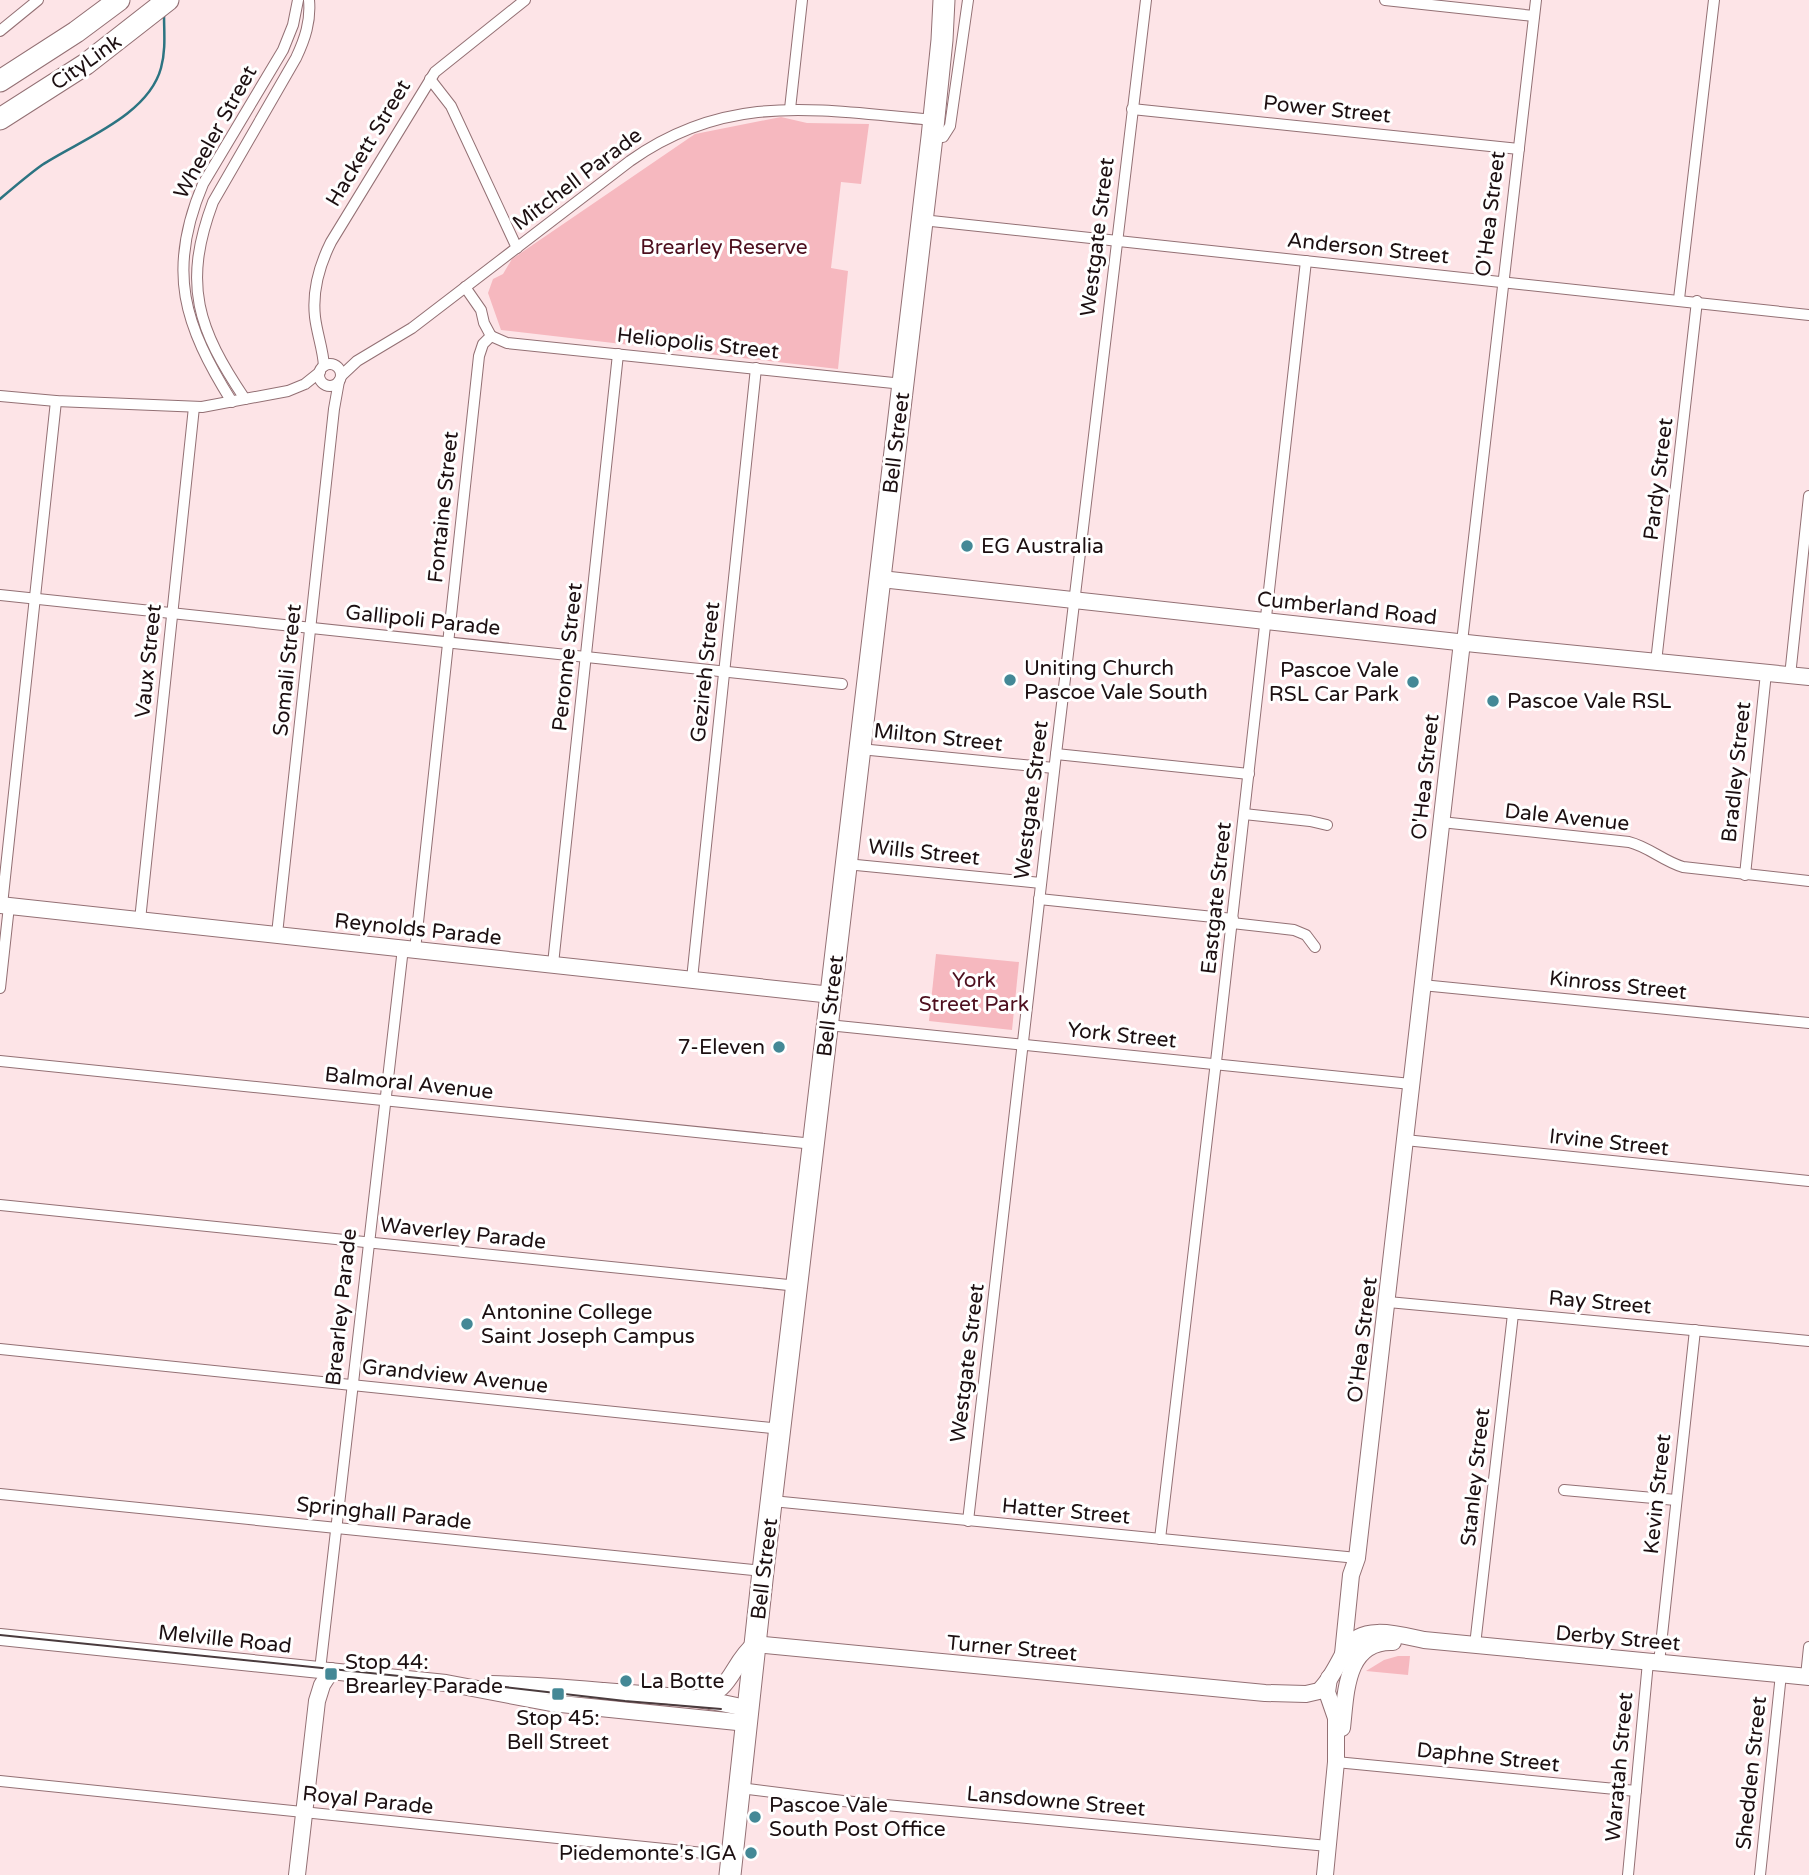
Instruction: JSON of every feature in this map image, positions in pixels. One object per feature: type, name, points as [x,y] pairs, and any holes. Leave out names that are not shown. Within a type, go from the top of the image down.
[{"type":"highway","name":"CityLink","points":[[0,81],[76,32],[119,0]]},
{"type":"highway","name":"CityLink","points":[[0,120],[86,64],[168,0]]},
{"type":"highway","name":"Bell Street","points":[[732,1865],[763,1571],[933,128],[944,0]]},
{"type":"highway","name":"Bell Street","points":[[942,40],[954,0]]},
{"type":"street","points":[[0,31],[38,0]]},
{"type":"street","name":"Wheeler Street","points":[[232,402],[201,349],[193,327],[183,278],[184,242],[203,184],[283,50],[293,25],[298,0]]},
{"type":"street","name":"Wheeler Street","points":[[245,399],[226,371],[209,338],[197,290],[197,258],[205,222],[213,202],[304,40],[310,13],[309,0]]},
{"type":"street","name":"Hackett Street","points":[[331,374],[318,331],[315,302],[318,277],[325,254],[430,79],[444,64],[525,0]]},
{"type":"street","points":[[790,109],[802,0]]},
{"type":"street","points":[[933,128],[943,137],[950,126],[968,0]]},
{"type":"street","name":"Westgate Street","points":[[968,1521],[1054,768],[1146,0]]},
{"type":"street","points":[[1385,0],[1534,16]]},
{"type":"street","name":"O'Hea Street","points":[[1349,1659],[1351,1575],[1357,1558],[1388,1302],[1536,0]]},
{"type":"street","points":[[1679,299],[1714,0]]},
{"type":"street","points":[[430,79],[451,106],[517,248]]},
{"type":"street","name":"Mitchell Parade","points":[[0,396],[194,407],[288,391],[358,362],[394,341],[630,161],[664,139],[688,128],[728,116],[790,109],[933,128]]},
{"type":"street","name":"Power Street","points":[[1132,109],[1519,149]]},
{"type":"street","name":"Anderson Street","points":[[922,220],[1809,315]]},
{"type":"street","name":"Eastgate Street","points":[[1160,1539],[1233,921],[1306,261]]},
{"type":"street","points":[[465,288],[481,310],[491,336]]},
{"type":"street","name":"Pardy Street","points":[[1656,662],[1697,301]]},
{"type":"street","name":"Heliopolis Street","points":[[491,336],[507,343],[903,384]]},
{"type":"street","name":"Fontaine Street","points":[[409,949],[448,642],[479,355],[483,344],[491,336]]},
{"type":"street","name":"Peronne Street","points":[[554,964],[618,354]]},
{"type":"street","name":"Gezireh Street","points":[[692,979],[757,368]]},
{"type":"street","name":"Somali Street","points":[[277,934],[334,409],[331,374]]},
{"type":"street","points":[[0,988],[4,905],[56,401]]},
{"type":"street","name":"Vaux Street","points":[[140,920],[194,407]]},
{"type":"street","points":[[1790,676],[1809,496]]},
{"type":"street","name":"Cumberland Road","points":[[881,579],[1809,677]]},
{"type":"street","name":"Gallipoli Parade","points":[[0,595],[842,684]]},
{"type":"street","name":"Bradley Street","points":[[1745,874],[1766,673]]},
{"type":"street","name":"Milton Street","points":[[860,748],[1054,768]]},
{"type":"street","points":[[1056,754],[1249,774]]},
{"type":"street","points":[[1244,814],[1326,825]]},
{"type":"street","name":"Dale Avenue","points":[[1441,822],[1629,842],[1645,847],[1666,862],[1683,867],[1809,881]]},
{"type":"street","name":"Wills Street","points":[[846,864],[1041,883]]},
{"type":"street","points":[[1039,899],[1294,930],[1306,935],[1315,947]]},
{"type":"street","name":"Reynolds Parade","points":[[4,905],[832,995]]},
{"type":"street","name":"Brearley Parade","points":[[297,1875],[317,1701],[322,1685],[320,1670],[386,1100],[409,949]]},
{"type":"street","name":"Kinross Street","points":[[1422,985],[1809,1023]]},
{"type":"street","name":"York Street","points":[[828,1024],[1411,1084]]},
{"type":"street","name":"Balmoral Avenue","points":[[0,1061],[814,1144]]},
{"type":"street","name":"Irvine Street","points":[[1405,1140],[1809,1181]]},
{"type":"street","name":"Waverley Parade","points":[[0,1205],[798,1286]]},
{"type":"street","name":"Ray Street","points":[[1388,1302],[1809,1341]]},
{"type":"street","name":"Stanley Street","points":[[1475,1645],[1513,1314]]},
{"type":"street","name":"Kevin Street","points":[[1654,1662],[1695,1330]]},
{"type":"street","name":"Grandview Avenue","points":[[0,1349],[781,1429]]},
{"type":"street","points":[[1564,1490],[1676,1500]]},
{"type":"street","name":"Springhall Parade","points":[[0,1494],[763,1571]]},
{"type":"street","name":"Hatter Street","points":[[772,1501],[1357,1558]]},
{"type":"street","name":"O'Hea Street","points":[[1349,1659],[1362,1647],[1354,1616],[1359,1576],[1357,1558]]},
{"type":"street","name":"Derby Street","points":[[1359,1637],[1384,1633],[1424,1640],[1808,1676]]},
{"type":"street","name":"Melville Road","points":[[0,1637],[446,1683],[554,1686],[696,1698],[747,1716]]},
{"type":"street","name":"Derby Street","points":[[1349,1659],[1378,1643],[1424,1640]]},
{"type":"street","points":[[696,1698],[714,1694],[723,1688],[743,1655],[755,1644]]},
{"type":"street","name":"Turner Street","points":[[755,1644],[1265,1693],[1313,1693],[1323,1687],[1329,1678]]},
{"type":"street","points":[[1808,1676],[1809,1647]]},
{"type":"street","points":[[1336,1762],[1336,1718],[1326,1689],[1329,1678],[1349,1659]]},
{"type":"street","points":[[1325,1875],[1349,1659]]},
{"type":"street","name":"Waratah Street","points":[[1628,1875],[1636,1791],[1654,1662]]},
{"type":"street","name":"Shedden Street","points":[[1760,1875],[1781,1674]]},
{"type":"street","points":[[1329,1698],[1347,1681]]},
{"type":"street","name":"Melville Road","points":[[446,1683],[551,1703],[747,1716]]},
{"type":"street","name":"Turner Street","points":[[1265,1693],[1311,1702],[1329,1698]]},
{"type":"street","name":"Daphne Street","points":[[1336,1762],[1636,1791]]},
{"type":"street","name":"Royal Parade","points":[[0,1782],[304,1813],[732,1865]]},
{"type":"street","name":"Lansdowne Street","points":[[740,1788],[843,1801],[1328,1846]]},
{"type":"green space","name":"Brearley Reserve","points":[[781,117],[807,123],[869,124],[861,184],[841,182],[831,268],[848,271],[838,369],[501,330],[488,293],[493,279],[503,274],[512,259],[695,134]]},
{"type":"green space","name":"York Street Park","points":[[936,954],[1019,962],[1012,1030],[929,1021]]},
{"type":"green space","points":[[1410,1656],[1408,1675],[1366,1671],[1384,1660]]},
{"type":"waterway","points":[[0,199],[42,165],[111,125],[142,100],[154,85],[161,68],[164,14]]},
{"type":"tram line","points":[[0,1635],[721,1709]]},
{"type":"place","name":"EG Australia","points":[[967,546]]},
{"type":"place","name":"Uniting Church Pascoe Vale South","points":[[1010,680]]},
{"type":"place","name":"Pascoe Vale RSL Car Park","points":[[1413,682]]},
{"type":"place","name":"Pascoe Vale RSL","points":[[1493,701]]},
{"type":"place","name":"7-Eleven","points":[[779,1047]]},
{"type":"place","name":"Antonine College Saint Joseph Campus","points":[[467,1324]]},
{"type":"place","name":"Stop 44: Brearley Parade","points":[[331,1674]]},
{"type":"place","name":"La Botte","points":[[626,1681]]},
{"type":"place","name":"Stop 45: Bell Street","points":[[558,1694]]},
{"type":"place","name":"Pascoe Vale South Post Office","points":[[755,1817]]},
{"type":"place","name":"Piedemonte's IGA","points":[[751,1853]]}]
